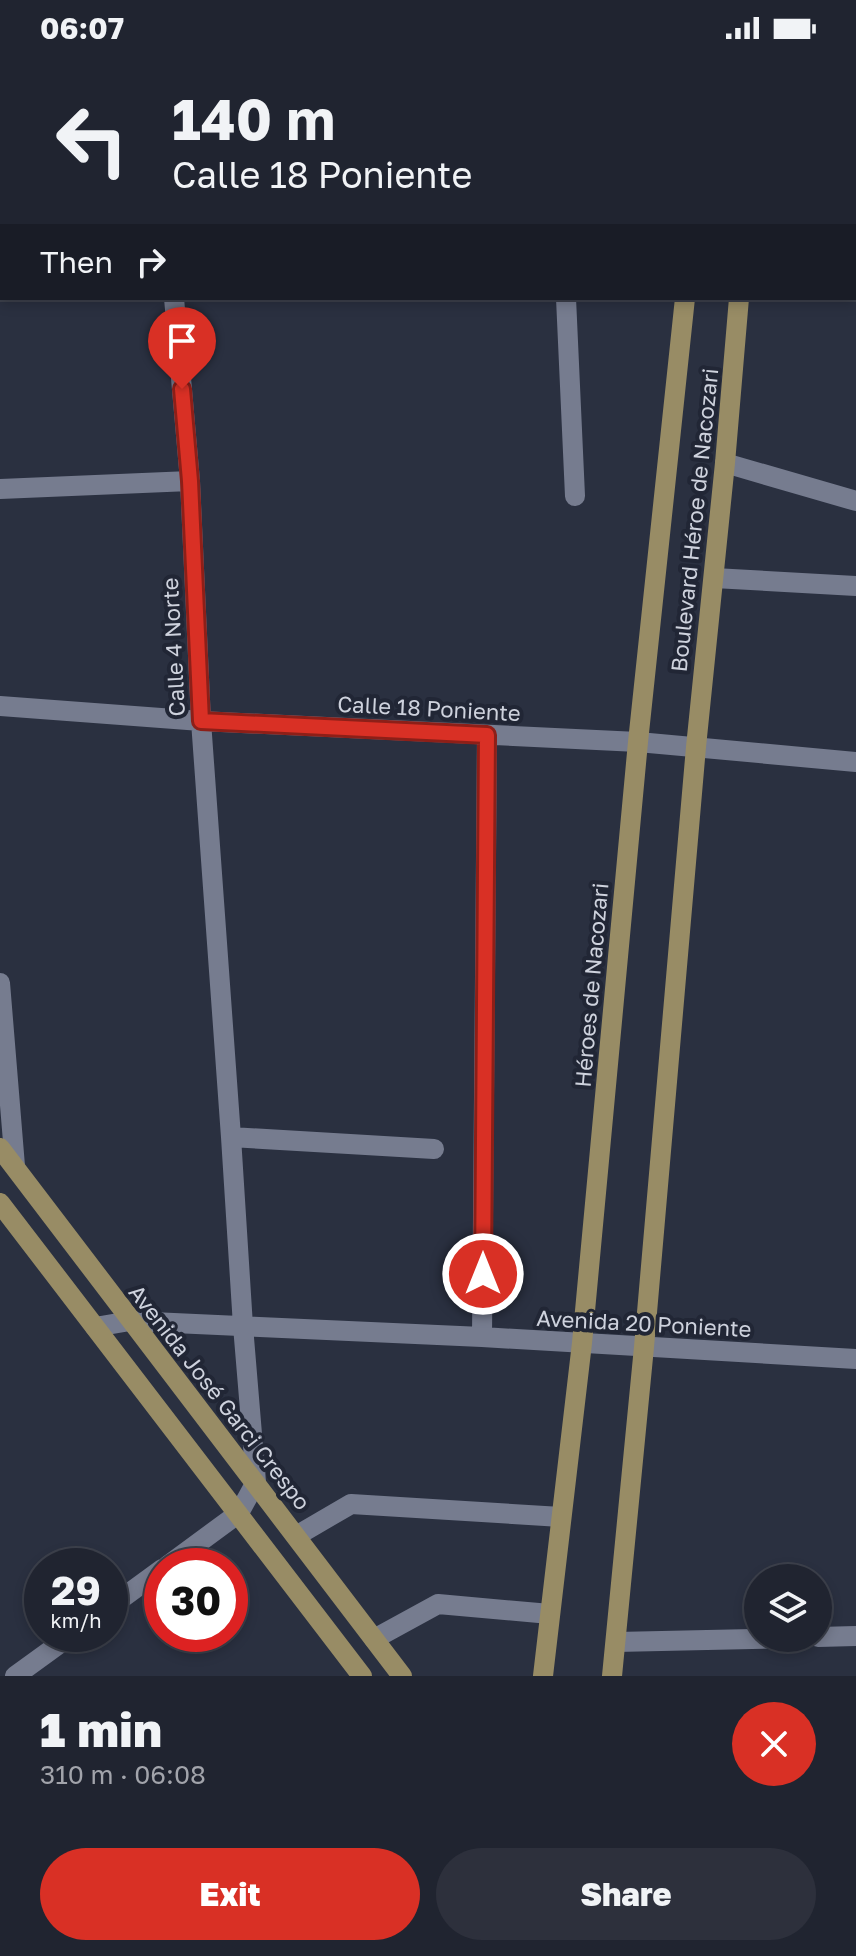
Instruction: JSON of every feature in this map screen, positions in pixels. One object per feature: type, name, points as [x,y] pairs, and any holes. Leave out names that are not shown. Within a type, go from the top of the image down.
[{"type":"main road","name":"Héroes de Nacozari","points":[[543,1676],[582,1343],[638,742],[685,300]]},
{"type":"main road","name":"Boulevard Héroe de Nacozari","points":[[696,747],[739,300]]},
{"type":"main road","points":[[612,1676],[696,747]]},
{"type":"main road","name":"Avenida José Garci Crespo","points":[[0,1148],[402,1676]]},
{"type":"main road","points":[[0,1203],[362,1676]]},
{"type":"main road","points":[[528,1676],[546,1653]]},
{"type":"street","name":"Calle 4 Norte","points":[[174,300],[190,481],[201,721],[256,1482]]},
{"type":"street","points":[[566,300],[575,496]]},
{"type":"street","points":[[725,463],[856,501]]},
{"type":"street","points":[[0,489],[190,481]]},
{"type":"street","points":[[714,578],[856,586]]},
{"type":"street","name":"Calle 18 Poniente","points":[[0,706],[201,721],[638,742],[856,762]]},
{"type":"street","points":[[482,1337],[487,735]]},
{"type":"street","points":[[0,983],[15,1166]]},
{"type":"street","points":[[231,1137],[434,1149]]},
{"type":"street","name":"Avenida 20 Poniente","points":[[95,1327],[130,1321],[482,1337],[856,1359]]},
{"type":"street","points":[[191,1548],[239,1513],[256,1482]]},
{"type":"street","points":[[296,1536],[351,1504],[561,1517]]},
{"type":"street","points":[[374,1639],[438,1604],[550,1614]]},
{"type":"street","points":[[832,1637],[856,1636]]},
{"type":"street","points":[[616,1642],[744,1639]]},
{"type":"street","points":[[15,1676],[48,1652]]},
{"type":"route","points":[[182,389],[190,481],[201,721],[487,735],[483,1274]]}]
